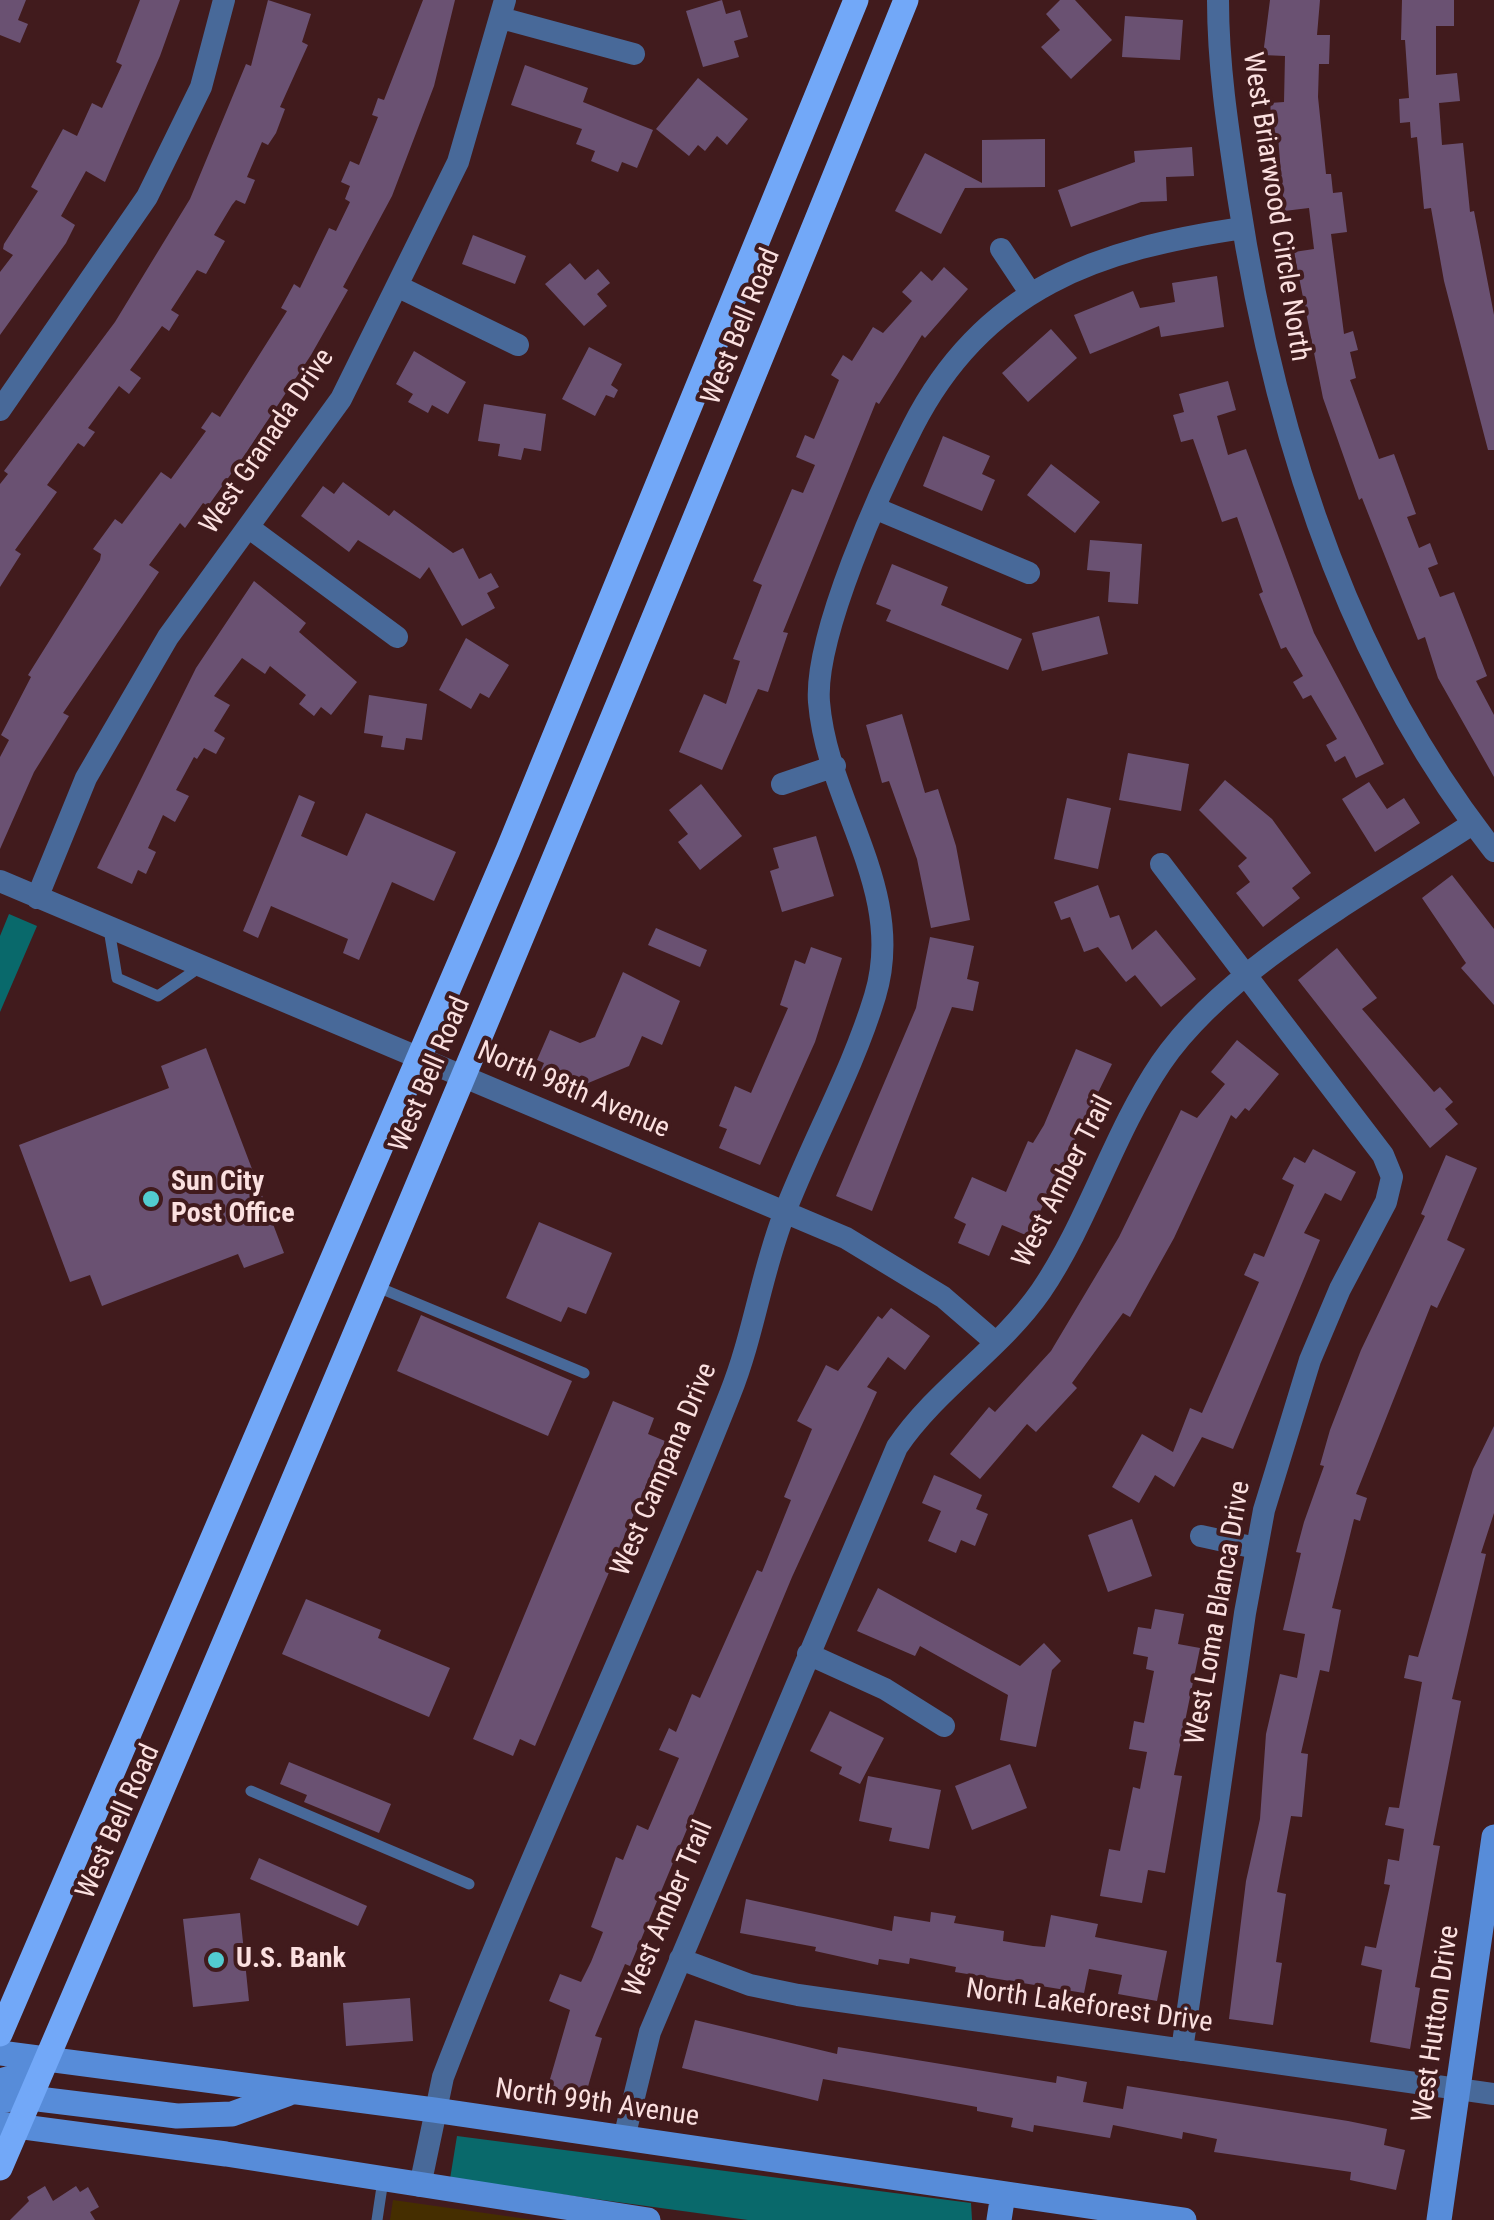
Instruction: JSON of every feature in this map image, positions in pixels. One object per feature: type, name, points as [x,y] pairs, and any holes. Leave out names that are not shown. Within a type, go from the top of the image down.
[{"type":"main road","name":"West Bell Road","points":[[0,2034],[420,1060],[856,0]]},
{"type":"main road","name":"West Bell Road","points":[[0,2168],[9,2125],[30,2098],[209,1689],[686,545],[906,0]]},
{"type":"main road","name":"West Hutton Drive","points":[[1440,2220],[1494,1837]]},
{"type":"main road","name":"North 99th Avenue","points":[[0,2053],[434,2110],[1184,2220]]},
{"type":"main road","points":[[0,2081],[46,2059]]},
{"type":"main road","points":[[0,2100],[30,2098],[177,2116],[232,2114],[292,2092]]},
{"type":"main road","points":[[9,2125],[648,2220]]},
{"type":"main road","points":[[998,2220],[1002,2194]]},
{"type":"street","points":[[0,410],[146,197],[201,87],[224,0]]},
{"type":"street","name":"West Briarwood Circle North","points":[[1218,0],[1222,87],[1243,228],[1273,380],[1316,516],[1376,656],[1472,824],[1494,851]]},
{"type":"street","points":[[503,9],[634,54]]},
{"type":"street","name":"West Granada Drive","points":[[36,898],[86,778],[168,637],[341,399],[458,162],[503,9]]},
{"type":"street","name":"West Campana Drive","points":[[420,2186],[434,2110],[450,2060],[745,1357],[785,1212],[869,1013],[884,949],[874,880],[835,766],[819,705],[820,659],[833,615],[877,510],[913,426],[941,380],[974,340],[1031,294],[1078,268],[1132,248],[1243,228]]},
{"type":"street","points":[[1001,248],[1031,294]]},
{"type":"street","points":[[399,286],[518,345]]},
{"type":"street","points":[[877,510],[1028,573]]},
{"type":"street","points":[[248,527],[398,637]]},
{"type":"street","points":[[782,784],[835,766]]},
{"type":"street","name":"West Amber Trail","points":[[624,2138],[642,2054],[897,1447],[921,1416],[1028,1308],[1052,1273],[1159,1066],[1187,1029],[1244,976],[1472,824]]},
{"type":"street","name":"West Loma Blanca Drive","points":[[1161,864],[1383,1155],[1392,1177],[1386,1202],[1340,1289],[1297,1396],[1256,1548],[1182,2050]]},
{"type":"street","name":"North 98th Avenue","points":[[0,880],[846,1238],[927,1287],[994,1341]]},
{"type":"street","points":[[1200,1536],[1256,1548]]},
{"type":"street","points":[[808,1654],[884,1689],[944,1726]]},
{"type":"street","name":"North Lakeforest Drive","points":[[680,1959],[740,1982],[798,1995],[1494,2094]]},
{"type":"lane","points":[[109,928],[117,978],[158,996],[200,967]]},
{"type":"lane","points":[[375,1286],[584,1373]]},
{"type":"lane","points":[[251,1791],[469,1884]]},
{"type":"lane","points":[[377,2220],[383,2180]]},
{"type":"shaded area","points":[[393,2200],[534,2220],[390,2220]]},
{"type":"water","points":[[9,914],[37,926],[0,1012],[0,936]]},
{"type":"water","points":[[457,2136],[971,2203],[972,2220],[748,2220],[450,2179]]},
{"type":"building","points":[[0,0],[26,0],[18,20],[28,24],[20,43],[0,35]]},
{"type":"building","points":[[140,0],[180,0],[160,56],[105,182],[86,171],[61,216],[75,225],[66,243],[0,335],[0,272],[13,255],[3,249],[4,244],[38,191],[31,187],[63,129],[77,136],[92,103],[102,108],[122,65],[116,62]]},
{"type":"building","points":[[268,0],[311,14],[302,42],[308,45],[280,107],[285,109],[276,133],[268,145],[262,142],[247,177],[255,180],[245,204],[236,200],[232,205],[214,235],[225,241],[206,274],[197,270],[171,310],[179,315],[169,331],[162,326],[130,370],[141,378],[129,394],[119,386],[88,428],[95,432],[84,447],[78,443],[47,485],[57,492],[15,550],[21,554],[0,587],[0,484],[8,474],[4,471],[115,322],[190,199],[246,64],[251,66]]},
{"type":"building","points":[[423,0],[455,0],[434,86],[392,196],[343,287],[348,290],[311,355],[208,506],[203,503],[185,528],[180,523],[149,565],[159,572],[63,713],[69,716],[34,772],[0,849],[0,757],[9,740],[1,735],[31,677],[28,675],[100,560],[101,554],[93,549],[115,519],[122,524],[161,472],[171,479],[206,431],[201,428],[212,412],[220,417],[287,311],[281,308],[294,284],[300,288],[329,228],[336,231],[350,202],[345,199],[350,186],[341,182],[350,161],[359,165],[378,117],[372,115],[378,98],[384,100]]},
{"type":"building","points":[[722,0],[726,14],[740,10],[748,37],[734,41],[739,57],[703,67],[686,11]]},
{"type":"building","points":[[1060,0],[1075,0],[1112,40],[1071,79],[1041,47],[1060,30],[1046,14]]},
{"type":"building","points":[[1270,0],[1320,0],[1317,35],[1330,35],[1329,64],[1319,64],[1318,97],[1326,174],[1331,174],[1333,193],[1342,192],[1347,232],[1331,234],[1344,334],[1353,331],[1358,350],[1350,352],[1356,378],[1350,380],[1379,459],[1394,454],[1416,514],[1407,517],[1419,548],[1430,543],[1438,564],[1428,568],[1440,597],[1454,592],[1487,676],[1476,681],[1494,715],[1494,777],[1438,678],[1425,637],[1418,640],[1362,498],[1359,500],[1323,398],[1294,252],[1314,249],[1309,208],[1284,211],[1278,136],[1273,136],[1270,103],[1284,102],[1285,56],[1263,55]]},
{"type":"building","points":[[1402,0],[1454,0],[1454,26],[1436,26],[1436,75],[1457,73],[1460,101],[1439,103],[1442,145],[1463,143],[1470,212],[1474,211],[1494,315],[1494,450],[1488,450],[1444,281],[1431,208],[1424,209],[1417,137],[1411,138],[1410,122],[1400,123],[1399,99],[1409,98],[1405,40],[1401,40]]},
{"type":"building","points":[[1125,16],[1183,20],[1180,60],[1122,57]]},
{"type":"building","points":[[525,65],[588,88],[583,102],[653,130],[637,168],[622,162],[618,172],[591,161],[595,151],[576,144],[582,129],[511,105]]},
{"type":"building","points":[[698,78],[748,119],[727,145],[717,136],[705,151],[698,145],[689,156],[656,129]]},
{"type":"building","points":[[1045,139],[1045,187],[965,188],[941,234],[895,211],[925,153],[982,183],[982,140]]},
{"type":"building","points":[[1192,147],[1194,176],[1166,177],[1167,201],[1141,202],[1071,227],[1058,190],[1135,162],[1134,151]]},
{"type":"building","points":[[473,235],[526,256],[515,284],[462,264]]},
{"type":"building","points":[[570,263],[585,280],[598,269],[610,283],[597,294],[607,306],[584,326],[545,284]]},
{"type":"building","points":[[944,267],[968,289],[925,338],[922,335],[879,404],[876,402],[783,632],[788,633],[768,692],[758,689],[722,770],[679,752],[704,694],[726,704],[740,661],[733,659],[762,585],[753,581],[792,489],[803,493],[815,465],[796,457],[805,435],[814,439],[839,380],[831,375],[843,355],[852,361],[873,327],[883,333],[912,301],[902,292],[921,271],[932,281]]},
{"type":"building","points":[[1217,276],[1224,327],[1161,337],[1159,326],[1090,354],[1074,315],[1133,291],[1140,308],[1175,302],[1172,283]]},
{"type":"building","points":[[1051,329],[1077,358],[1028,402],[1002,373]]},
{"type":"building","points":[[589,347],[622,364],[611,385],[618,390],[614,398],[606,395],[595,416],[562,399]]},
{"type":"building","points":[[414,351],[466,382],[448,414],[432,405],[428,413],[408,402],[413,394],[396,384]]},
{"type":"building","points":[[1228,381],[1236,410],[1217,416],[1228,455],[1246,449],[1314,633],[1384,764],[1356,778],[1345,756],[1335,762],[1326,745],[1337,739],[1311,695],[1303,699],[1293,682],[1303,676],[1286,647],[1281,649],[1259,594],[1263,592],[1237,517],[1222,522],[1193,439],[1181,442],[1173,415],[1184,412],[1179,394]]},
{"type":"building","points":[[484,404],[546,414],[541,451],[524,448],[521,460],[498,456],[500,444],[478,441]]},
{"type":"building","points":[[943,436],[990,456],[982,474],[995,480],[982,511],[923,486]]},
{"type":"building","points":[[1051,464],[1100,502],[1075,533],[1027,495]]},
{"type":"building","points":[[343,482],[389,516],[394,510],[453,553],[463,548],[479,579],[491,573],[499,587],[487,593],[495,608],[462,626],[429,567],[420,579],[358,540],[349,552],[301,516],[323,486],[334,494]]},
{"type":"building","points":[[1090,540],[1142,544],[1138,604],[1108,602],[1110,572],[1087,570]]},
{"type":"building","points":[[892,564],[948,587],[941,605],[1022,639],[1008,670],[886,621],[891,610],[876,604]]},
{"type":"building","points":[[254,581],[306,623],[299,632],[357,682],[331,715],[321,707],[314,716],[299,704],[306,695],[270,666],[265,674],[242,658],[214,696],[230,705],[214,731],[225,738],[216,754],[204,748],[197,759],[194,757],[176,790],[189,796],[175,822],[163,815],[148,848],[156,852],[146,874],[138,870],[132,884],[97,868],[196,668]]},
{"type":"building","points":[[1099,616],[1108,654],[1042,671],[1032,633]]},
{"type":"building","points":[[466,638],[509,665],[489,698],[480,693],[471,709],[439,690]]},
{"type":"building","points":[[369,695],[427,704],[422,740],[406,738],[404,750],[381,747],[383,736],[364,733]]},
{"type":"building","points":[[902,714],[925,793],[938,789],[956,846],[970,920],[931,928],[917,859],[889,781],[882,783],[866,725]]},
{"type":"building","points":[[1128,753],[1189,764],[1181,811],[1119,800]]},
{"type":"building","points":[[1225,780],[1272,819],[1311,873],[1292,888],[1300,898],[1263,927],[1236,893],[1250,882],[1238,866],[1247,858],[1199,810]]},
{"type":"building","points":[[1369,782],[1387,809],[1404,798],[1420,823],[1375,852],[1342,799]]},
{"type":"building","points":[[701,784],[742,836],[700,870],[678,842],[688,834],[669,810]]},
{"type":"building","points":[[299,795],[315,802],[301,836],[347,856],[366,813],[456,852],[434,901],[392,882],[359,960],[343,953],[348,939],[271,906],[258,938],[243,931]]},
{"type":"building","points":[[1067,798],[1111,808],[1098,869],[1054,859]]},
{"type":"building","points":[[816,836],[834,896],[782,912],[770,871],[779,868],[773,848]]},
{"type":"building","points":[[1452,875],[1494,929],[1494,1005],[1461,968],[1466,963],[1422,898]]},
{"type":"building","points":[[1098,885],[1110,918],[1119,915],[1132,950],[1156,930],[1196,979],[1161,1007],[1135,975],[1126,982],[1098,947],[1084,952],[1070,917],[1061,920],[1054,902]]},
{"type":"building","points":[[656,928],[707,950],[700,967],[648,945]]},
{"type":"building","points":[[930,937],[974,946],[967,979],[979,982],[973,1011],[952,1007],[872,1211],[836,1196],[916,1008]]},
{"type":"building","points":[[811,947],[842,958],[815,1042],[760,1165],[719,1148],[727,1129],[719,1126],[735,1086],[751,1093],[788,1008],[780,1005],[795,960],[805,964]]},
{"type":"building","points":[[1337,948],[1377,998],[1362,1009],[1434,1092],[1440,1087],[1453,1102],[1445,1109],[1458,1124],[1430,1148],[1298,980]]},
{"type":"building","points":[[623,972],[680,1001],[662,1045],[642,1036],[629,1066],[581,1086],[541,1070],[544,1063],[537,1060],[550,1030],[580,1043],[595,1037]]},
{"type":"building","points":[[1237,1040],[1279,1074],[1249,1111],[1245,1108],[1236,1119],[1231,1115],[1174,1238],[1130,1317],[1123,1313],[1072,1383],[1077,1388],[1036,1432],[1027,1424],[980,1479],[950,1454],[989,1407],[995,1412],[1051,1351],[1119,1237],[1181,1110],[1197,1118],[1225,1084],[1211,1072]]},
{"type":"building","name":"Sun City Post Office","points":[[206,1048],[284,1253],[244,1268],[238,1254],[102,1306],[90,1275],[70,1282],[19,1145],[169,1088],[161,1066]]},
{"type":"building","points":[[1076,1049],[1112,1064],[1028,1236],[1002,1225],[989,1256],[958,1243],[966,1224],[954,1218],[972,1177],[1006,1192],[1028,1141],[1033,1143],[1044,1125]]},
{"type":"building","points":[[1313,1149],[1356,1172],[1341,1201],[1325,1193],[1304,1233],[1320,1240],[1233,1449],[1202,1437],[1174,1487],[1155,1475],[1139,1503],[1112,1487],[1142,1434],[1173,1452],[1190,1408],[1202,1413],[1259,1282],[1244,1275],[1254,1253],[1264,1257],[1294,1185],[1282,1179],[1294,1157],[1305,1163]]},
{"type":"building","points":[[1446,1155],[1477,1168],[1447,1240],[1465,1249],[1437,1308],[1431,1305],[1356,1494],[1367,1498],[1360,1521],[1354,1519],[1332,1608],[1341,1610],[1329,1672],[1320,1670],[1301,1753],[1308,1754],[1302,1817],[1291,1816],[1277,1892],[1286,1894],[1276,1962],[1282,1963],[1273,2025],[1229,2019],[1246,1881],[1260,1819],[1266,1734],[1280,1674],[1297,1678],[1305,1634],[1283,1630],[1301,1553],[1296,1552],[1324,1466],[1320,1465],[1330,1430],[1361,1350],[1425,1216],[1421,1214]]},
{"type":"building","points":[[539,1222],[612,1253],[586,1314],[568,1307],[561,1322],[506,1298]]},
{"type":"building","points":[[891,1308],[930,1336],[905,1370],[888,1357],[867,1387],[877,1392],[792,1577],[630,1966],[625,1964],[595,2036],[602,2038],[585,2097],[548,2086],[570,2010],[549,2001],[560,1974],[581,1982],[591,1962],[603,1932],[591,1927],[616,1857],[623,1860],[637,1825],[648,1830],[679,1758],[659,1750],[669,1728],[676,1732],[692,1694],[700,1698],[757,1570],[762,1572],[791,1500],[784,1497],[812,1429],[797,1421],[826,1365],[838,1371],[878,1316],[882,1319]]},
{"type":"building","points":[[421,1315],[572,1381],[548,1436],[397,1371]]},
{"type":"building","points":[[613,1401],[654,1418],[648,1434],[665,1441],[535,1746],[520,1739],[513,1756],[473,1739]]},
{"type":"building","points":[[1494,1426],[1494,1513],[1481,1553],[1486,1554],[1452,1699],[1461,1701],[1433,1845],[1440,1846],[1415,1987],[1420,1988],[1410,2049],[1370,2042],[1382,1970],[1361,1965],[1365,1946],[1376,1948],[1390,1885],[1384,1884],[1388,1859],[1399,1861],[1404,1829],[1385,1825],[1389,1807],[1399,1808],[1422,1682],[1404,1678],[1409,1655],[1418,1657],[1473,1469]]},
{"type":"building","points":[[934,1475],[982,1495],[976,1509],[988,1514],[975,1546],[961,1540],[956,1553],[928,1541],[941,1511],[922,1503]]},
{"type":"building","points":[[1132,1519],[1152,1576],[1108,1592],[1088,1535]]},
{"type":"building","points":[[878,1588],[1020,1666],[1044,1643],[1061,1661],[1052,1670],[1036,1747],[1000,1740],[1008,1695],[920,1646],[915,1656],[857,1631]]},
{"type":"building","points":[[306,1599],[381,1630],[378,1638],[450,1668],[429,1717],[282,1654]]},
{"type":"building","points":[[1155,1609],[1184,1614],[1178,1644],[1200,1648],[1174,1775],[1182,1776],[1165,1873],[1148,1870],[1142,1903],[1100,1896],[1109,1849],[1120,1851],[1133,1787],[1140,1789],[1147,1752],[1129,1749],[1134,1721],[1144,1723],[1154,1671],[1146,1669],[1148,1657],[1133,1654],[1138,1627],[1151,1629]]},
{"type":"building","points":[[830,1711],[884,1738],[860,1784],[839,1774],[842,1767],[810,1751]]},
{"type":"building","points":[[289,1762],[391,1804],[379,1833],[304,1802],[307,1795],[280,1784]]},
{"type":"building","points":[[1010,1764],[1027,1808],[972,1830],[955,1786]]},
{"type":"building","points":[[868,1776],[941,1790],[929,1849],[889,1841],[892,1828],[859,1821]]},
{"type":"building","points":[[259,1858],[367,1906],[358,1926],[250,1879]]},
{"type":"building","points":[[746,1899],[892,1931],[894,1916],[930,1922],[931,1912],[956,1916],[954,1923],[1004,1931],[1003,1941],[1045,1947],[1051,1915],[1098,1924],[1095,1937],[1167,1951],[1157,2001],[1118,1994],[1122,1975],[1089,1969],[1084,1993],[955,1972],[956,1967],[910,1958],[909,1964],[879,1959],[878,1965],[815,1951],[816,1947],[740,1933]]},
{"type":"building","name":"U.S. Bank","points":[[240,1913],[249,2001],[193,2007],[183,1919]]},
{"type":"building","points":[[410,1998],[413,2041],[346,2046],[343,2003]]},
{"type":"building","points":[[695,2020],[837,2054],[838,2047],[1056,2083],[1057,2076],[1087,2082],[1083,2102],[1123,2109],[1127,2086],[1348,2121],[1387,2129],[1384,2145],[1405,2150],[1396,2190],[1350,2180],[1351,2172],[1214,2152],[1217,2139],[1183,2132],[1182,2139],[1113,2125],[1110,2138],[1034,2125],[1033,2132],[1011,2127],[1013,2118],[977,2111],[977,2107],[823,2079],[818,2101],[682,2068]]},
{"type":"building","points":[[45,2186],[53,2201],[76,2186],[80,2192],[88,2187],[99,2207],[90,2212],[95,2220],[10,2220],[29,2201],[27,2197]]},
{"type":"place","name":"Sun City Post Office","points":[[151,1199]]},
{"type":"place","name":"U.S. Bank","points":[[216,1960]]}]
